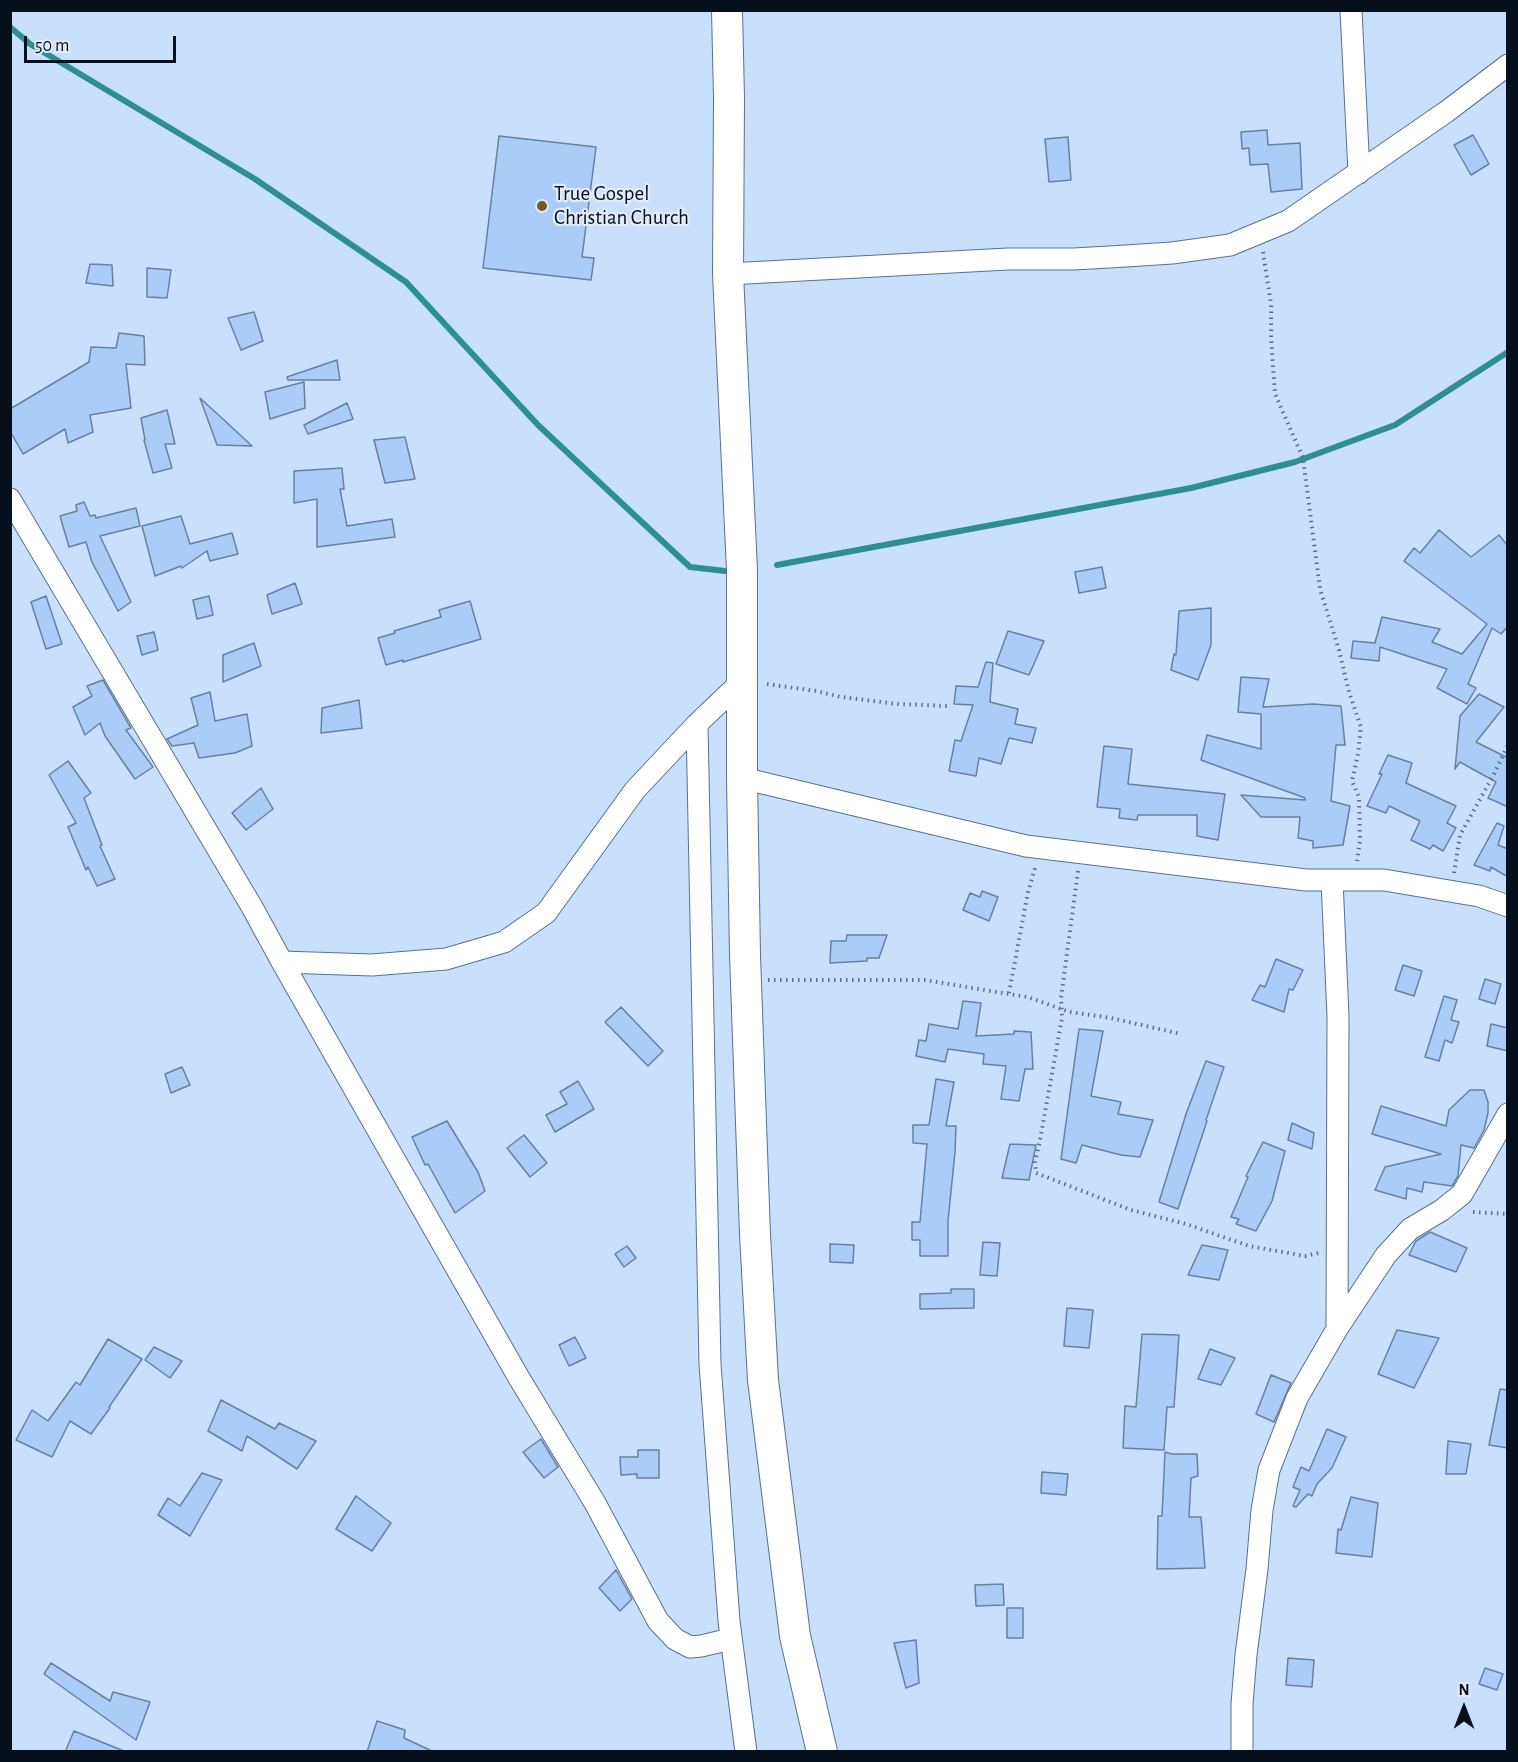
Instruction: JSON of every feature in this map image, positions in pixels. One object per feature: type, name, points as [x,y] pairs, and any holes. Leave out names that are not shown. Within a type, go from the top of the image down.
[{"type":"highway","points":[[727,10],[728,274],[742,570],[741,682],[745,966],[755,1234],[763,1380],[795,1636],[822,1752]]},
{"type":"street","points":[[1351,10],[1359,173]]},
{"type":"street","points":[[728,274],[986,260],[1074,259],[1172,254],[1230,245],[1288,221],[1446,112],[1508,65]]},
{"type":"street","points":[[10,499],[252,907],[519,1378],[595,1503],[658,1621],[675,1639],[690,1647],[731,1639]]},
{"type":"street","points":[[282,962],[372,965],[446,959],[504,942],[546,914],[634,790],[741,682]]},
{"type":"street","points":[[697,724],[710,1364],[731,1639],[746,1752]]},
{"type":"street","points":[[742,778],[1026,846],[1306,880],[1384,880],[1479,896],[1508,906]]},
{"type":"street","points":[[1332,880],[1338,1017],[1337,1329]]},
{"type":"street","points":[[1242,1752],[1242,1704],[1246,1655],[1262,1510],[1269,1470],[1298,1398],[1337,1329],[1386,1255],[1410,1229],[1442,1210],[1462,1194],[1508,1114]]},
{"type":"path","points":[[1260,233],[1270,304],[1270,337],[1275,394],[1304,459],[1320,589],[1361,727],[1352,781],[1359,797],[1360,840],[1354,880]]},
{"type":"path","points":[[741,682],[898,704],[948,706]]},
{"type":"path","points":[[1450,891],[1460,835],[1508,745]]},
{"type":"path","points":[[1009,993],[1028,892],[1040,848]]},
{"type":"path","points":[[1083,853],[1076,882],[1061,998],[1062,1018],[1035,1162],[1036,1173],[1131,1210],[1186,1224],[1249,1246],[1305,1256],[1325,1252]]},
{"type":"path","points":[[766,980],[925,980],[1009,993],[1070,1012],[1111,1018],[1181,1034]]},
{"type":"building","points":[[1267,130],[1268,145],[1300,143],[1302,189],[1271,192],[1268,164],[1250,165],[1249,148],[1242,149],[1241,132]]},
{"type":"building","points":[[1473,135],[1489,164],[1471,175],[1454,145]]},
{"type":"building","points":[[499,136],[596,147],[582,257],[594,258],[591,280],[483,268]]},
{"type":"building","points":[[1068,137],[1071,180],[1049,182],[1045,139]]},
{"type":"building","points":[[90,264],[112,265],[113,286],[86,283]]},
{"type":"building","points":[[147,268],[171,270],[167,298],[147,297]]},
{"type":"building","points":[[254,312],[263,341],[241,350],[228,318]]},
{"type":"building","points":[[119,333],[144,336],[145,365],[126,364],[131,408],[90,415],[93,432],[68,443],[65,429],[23,454],[10,431],[10,409],[89,362],[91,347],[116,348]]},
{"type":"building","points":[[337,360],[340,380],[288,380],[287,377]]},
{"type":"building","points":[[304,382],[305,408],[270,419],[265,392]]},
{"type":"building","points":[[200,398],[224,420],[252,446],[217,445]]},
{"type":"building","points":[[347,403],[353,419],[308,434],[304,425]]},
{"type":"building","points":[[167,410],[175,444],[165,444],[172,468],[153,473],[141,418]]},
{"type":"building","points":[[405,437],[415,479],[385,483],[374,440]]},
{"type":"building","points":[[342,468],[344,489],[340,489],[347,526],[392,519],[395,537],[317,547],[317,499],[294,503],[294,471]]},
{"type":"building","points":[[84,502],[90,516],[95,515],[96,518],[136,508],[140,526],[100,536],[131,602],[118,611],[92,562],[86,542],[69,547],[60,516],[77,511],[76,505]]},
{"type":"building","points":[[181,516],[190,544],[232,533],[238,554],[210,561],[207,551],[182,568],[181,566],[155,576],[142,526]]},
{"type":"building","points":[[1439,530],[1471,557],[1499,535],[1508,546],[1508,626],[1501,634],[1492,628],[1468,684],[1476,688],[1467,704],[1437,688],[1447,669],[1380,647],[1379,661],[1351,658],[1353,641],[1375,643],[1382,617],[1440,629],[1432,642],[1462,654],[1487,624],[1404,561],[1414,548],[1420,553]]},
{"type":"building","points":[[1102,567],[1106,588],[1079,593],[1075,572]]},
{"type":"building","points":[[295,583],[302,604],[272,614],[267,595]]},
{"type":"building","points":[[46,596],[62,644],[46,649],[31,602]]},
{"type":"building","points":[[209,596],[213,615],[197,619],[193,600]]},
{"type":"building","points":[[470,601],[481,639],[386,665],[378,638],[441,617],[439,610]]},
{"type":"building","points":[[1211,608],[1211,645],[1198,680],[1171,670],[1174,654],[1176,655],[1179,611]]},
{"type":"building","points":[[1008,631],[1044,641],[1029,675],[996,664]]},
{"type":"building","points":[[154,632],[158,650],[142,655],[137,636]]},
{"type":"building","points":[[254,643],[261,666],[223,682],[223,655]]},
{"type":"building","points":[[986,662],[993,663],[990,702],[1018,709],[1015,724],[1036,728],[1032,743],[1009,738],[1001,764],[979,758],[976,776],[949,771],[955,740],[961,741],[973,705],[954,704],[956,686],[978,687]]},
{"type":"building","points":[[1241,677],[1269,679],[1263,707],[1313,704],[1341,706],[1345,745],[1336,745],[1331,801],[1350,806],[1343,845],[1313,848],[1313,841],[1298,838],[1300,817],[1261,817],[1241,795],[1305,800],[1305,798],[1201,760],[1207,735],[1261,749],[1261,714],[1238,712]]},
{"type":"building","points":[[103,680],[131,728],[126,730],[153,767],[135,779],[105,736],[100,723],[85,735],[73,707],[92,696],[87,686]]},
{"type":"building","points":[[210,692],[215,721],[247,714],[252,746],[235,753],[199,758],[194,743],[172,746],[167,739],[198,725],[191,698]]},
{"type":"building","points":[[1479,694],[1504,707],[1476,742],[1508,758],[1508,807],[1488,798],[1496,782],[1460,762],[1455,769],[1460,716]]},
{"type":"building","points":[[359,700],[362,728],[321,733],[322,708]]},
{"type":"building","points":[[1104,746],[1132,749],[1128,784],[1225,794],[1218,840],[1197,836],[1197,815],[1138,815],[1137,820],[1119,818],[1120,809],[1097,807]]},
{"type":"building","points":[[1388,755],[1412,763],[1406,783],[1456,806],[1447,823],[1456,828],[1443,851],[1433,845],[1430,849],[1411,840],[1420,821],[1389,806],[1386,813],[1367,806]]},
{"type":"building","points":[[68,761],[91,793],[84,798],[102,845],[100,846],[115,879],[97,886],[88,867],[86,870],[68,827],[76,823],[49,775]]},
{"type":"building","points":[[261,788],[273,809],[246,830],[232,813]]},
{"type":"building","points":[[1497,823],[1504,826],[1498,845],[1508,849],[1508,877],[1491,867],[1490,871],[1474,865]]},
{"type":"building","points":[[982,891],[998,897],[989,921],[963,910],[970,893],[980,897]]},
{"type":"building","points":[[847,935],[887,935],[879,958],[830,963],[831,941],[846,941]]},
{"type":"building","points":[[1276,959],[1303,970],[1293,990],[1289,989],[1284,1012],[1252,1000],[1260,985],[1265,987]]},
{"type":"building","points":[[1403,965],[1422,971],[1414,996],[1395,990]]},
{"type":"building","points":[[1485,979],[1501,984],[1495,1004],[1479,999]]},
{"type":"building","points":[[1444,996],[1457,1000],[1451,1020],[1459,1022],[1452,1043],[1445,1040],[1439,1061],[1425,1057]]},
{"type":"building","points":[[963,1001],[981,1003],[976,1036],[1014,1034],[1014,1031],[1031,1032],[1033,1069],[1025,1069],[1019,1101],[1001,1099],[1006,1066],[983,1064],[984,1054],[948,1049],[945,1062],[916,1056],[919,1040],[926,1041],[929,1024],[958,1029]]},
{"type":"building","points":[[621,1007],[663,1051],[648,1066],[605,1022]]},
{"type":"building","points":[[1491,1024],[1508,1028],[1508,1051],[1487,1046]]},
{"type":"building","points":[[1079,1029],[1103,1031],[1091,1096],[1121,1102],[1118,1114],[1153,1120],[1140,1157],[1121,1155],[1082,1145],[1076,1163],[1061,1159]]},
{"type":"building","points":[[1206,1061],[1224,1067],[1178,1209],[1159,1202],[1186,1114]]},
{"type":"building","points":[[182,1067],[190,1085],[171,1093],[165,1074]]},
{"type":"building","points":[[936,1079],[954,1082],[946,1126],[956,1126],[948,1221],[948,1256],[920,1256],[920,1240],[912,1240],[912,1222],[920,1222],[927,1144],[913,1143],[913,1125],[929,1125]]},
{"type":"building","points":[[578,1081],[594,1109],[555,1132],[546,1115],[567,1104],[560,1092]]},
{"type":"building","points":[[1470,1090],[1484,1090],[1488,1102],[1488,1113],[1484,1130],[1474,1148],[1461,1145],[1458,1176],[1452,1186],[1424,1182],[1422,1192],[1407,1188],[1406,1199],[1375,1190],[1385,1167],[1441,1154],[1372,1134],[1381,1106],[1446,1126],[1449,1110]]},
{"type":"building","points":[[447,1121],[478,1172],[485,1191],[455,1213],[428,1164],[425,1165],[412,1137]]},
{"type":"building","points":[[1292,1123],[1314,1133],[1312,1149],[1288,1140]]},
{"type":"building","points":[[524,1135],[547,1163],[530,1177],[507,1148]]},
{"type":"building","points":[[1263,1142],[1285,1151],[1272,1201],[1256,1231],[1236,1224],[1239,1219],[1231,1217],[1248,1177],[1246,1176]]},
{"type":"building","points":[[1010,1144],[1036,1145],[1029,1180],[1002,1178]]},
{"type":"building","points":[[1430,1232],[1467,1248],[1456,1272],[1409,1255],[1416,1241]]},
{"type":"building","points":[[983,1242],[1000,1243],[997,1276],[980,1275]]},
{"type":"building","points":[[830,1244],[854,1245],[853,1263],[830,1262]]},
{"type":"building","points":[[1202,1245],[1228,1250],[1219,1280],[1188,1275]]},
{"type":"building","points":[[627,1246],[636,1258],[624,1267],[615,1254]]},
{"type":"building","points":[[951,1289],[974,1289],[974,1308],[920,1309],[920,1294],[951,1293]]},
{"type":"building","points":[[1067,1308],[1093,1310],[1089,1348],[1064,1346]]},
{"type":"building","points":[[1397,1330],[1439,1338],[1414,1388],[1378,1374]]},
{"type":"building","points":[[1142,1334],[1179,1335],[1174,1407],[1167,1407],[1164,1450],[1123,1448],[1125,1406],[1136,1407]]},
{"type":"building","points":[[575,1337],[586,1358],[569,1366],[559,1345]]},
{"type":"building","points":[[108,1339],[142,1359],[91,1434],[70,1421],[52,1457],[16,1440],[32,1410],[48,1421],[76,1382],[80,1385]]},
{"type":"building","points":[[154,1347],[182,1361],[170,1378],[145,1360]]},
{"type":"building","points":[[1210,1349],[1235,1358],[1221,1385],[1198,1379]]},
{"type":"building","points":[[1271,1375],[1291,1383],[1274,1422],[1256,1414]]},
{"type":"building","points":[[1500,1389],[1508,1390],[1508,1448],[1489,1445]]},
{"type":"building","points":[[221,1400],[275,1429],[279,1423],[316,1441],[297,1469],[247,1436],[242,1451],[208,1431]]},
{"type":"building","points":[[1327,1429],[1346,1437],[1332,1468],[1317,1484],[1312,1496],[1308,1494],[1296,1507],[1293,1506],[1300,1490],[1293,1487],[1301,1467],[1309,1471]]},
{"type":"building","points":[[541,1439],[558,1467],[544,1478],[523,1452]]},
{"type":"building","points":[[1448,1441],[1471,1444],[1466,1474],[1446,1474]]},
{"type":"building","points":[[638,1450],[659,1450],[659,1478],[637,1478],[637,1474],[621,1475],[620,1457],[638,1457]]},
{"type":"building","points":[[1165,1452],[1197,1454],[1198,1476],[1191,1478],[1189,1517],[1201,1517],[1205,1568],[1157,1569],[1158,1516],[1162,1516]]},
{"type":"building","points":[[1042,1472],[1068,1474],[1066,1495],[1041,1493]]},
{"type":"building","points":[[202,1473],[222,1480],[190,1536],[158,1515],[168,1498],[180,1506]]},
{"type":"building","points":[[356,1496],[391,1523],[372,1551],[336,1529]]},
{"type":"building","points":[[1351,1497],[1378,1503],[1372,1557],[1336,1553],[1338,1529],[1341,1530]]},
{"type":"building","points":[[616,1570],[632,1599],[620,1611],[599,1588]]},
{"type":"building","points":[[1003,1584],[1004,1605],[976,1606],[975,1585]]},
{"type":"building","points":[[1007,1608],[1023,1608],[1023,1638],[1007,1638]]},
{"type":"building","points":[[916,1640],[919,1683],[906,1688],[894,1643]]},
{"type":"building","points":[[1288,1658],[1314,1660],[1312,1687],[1286,1685]]},
{"type":"building","points":[[51,1663],[110,1701],[113,1692],[150,1702],[136,1740],[44,1674]]},
{"type":"building","points":[[1485,1668],[1503,1674],[1497,1690],[1479,1684]]},
{"type":"building","points":[[377,1721],[405,1730],[404,1738],[434,1752],[367,1752]]},
{"type":"building","points":[[74,1731],[124,1751],[124,1752],[65,1752]]},
{"type":"waterway","points":[[10,27],[30,44],[255,179],[406,282],[538,425],[690,567],[725,571]]},
{"type":"waterway","points":[[777,565],[1191,488],[1295,462],[1395,425],[1508,352]]},
{"type":"place","name":"True Gospel Christian Church","points":[[542,206]]}]
